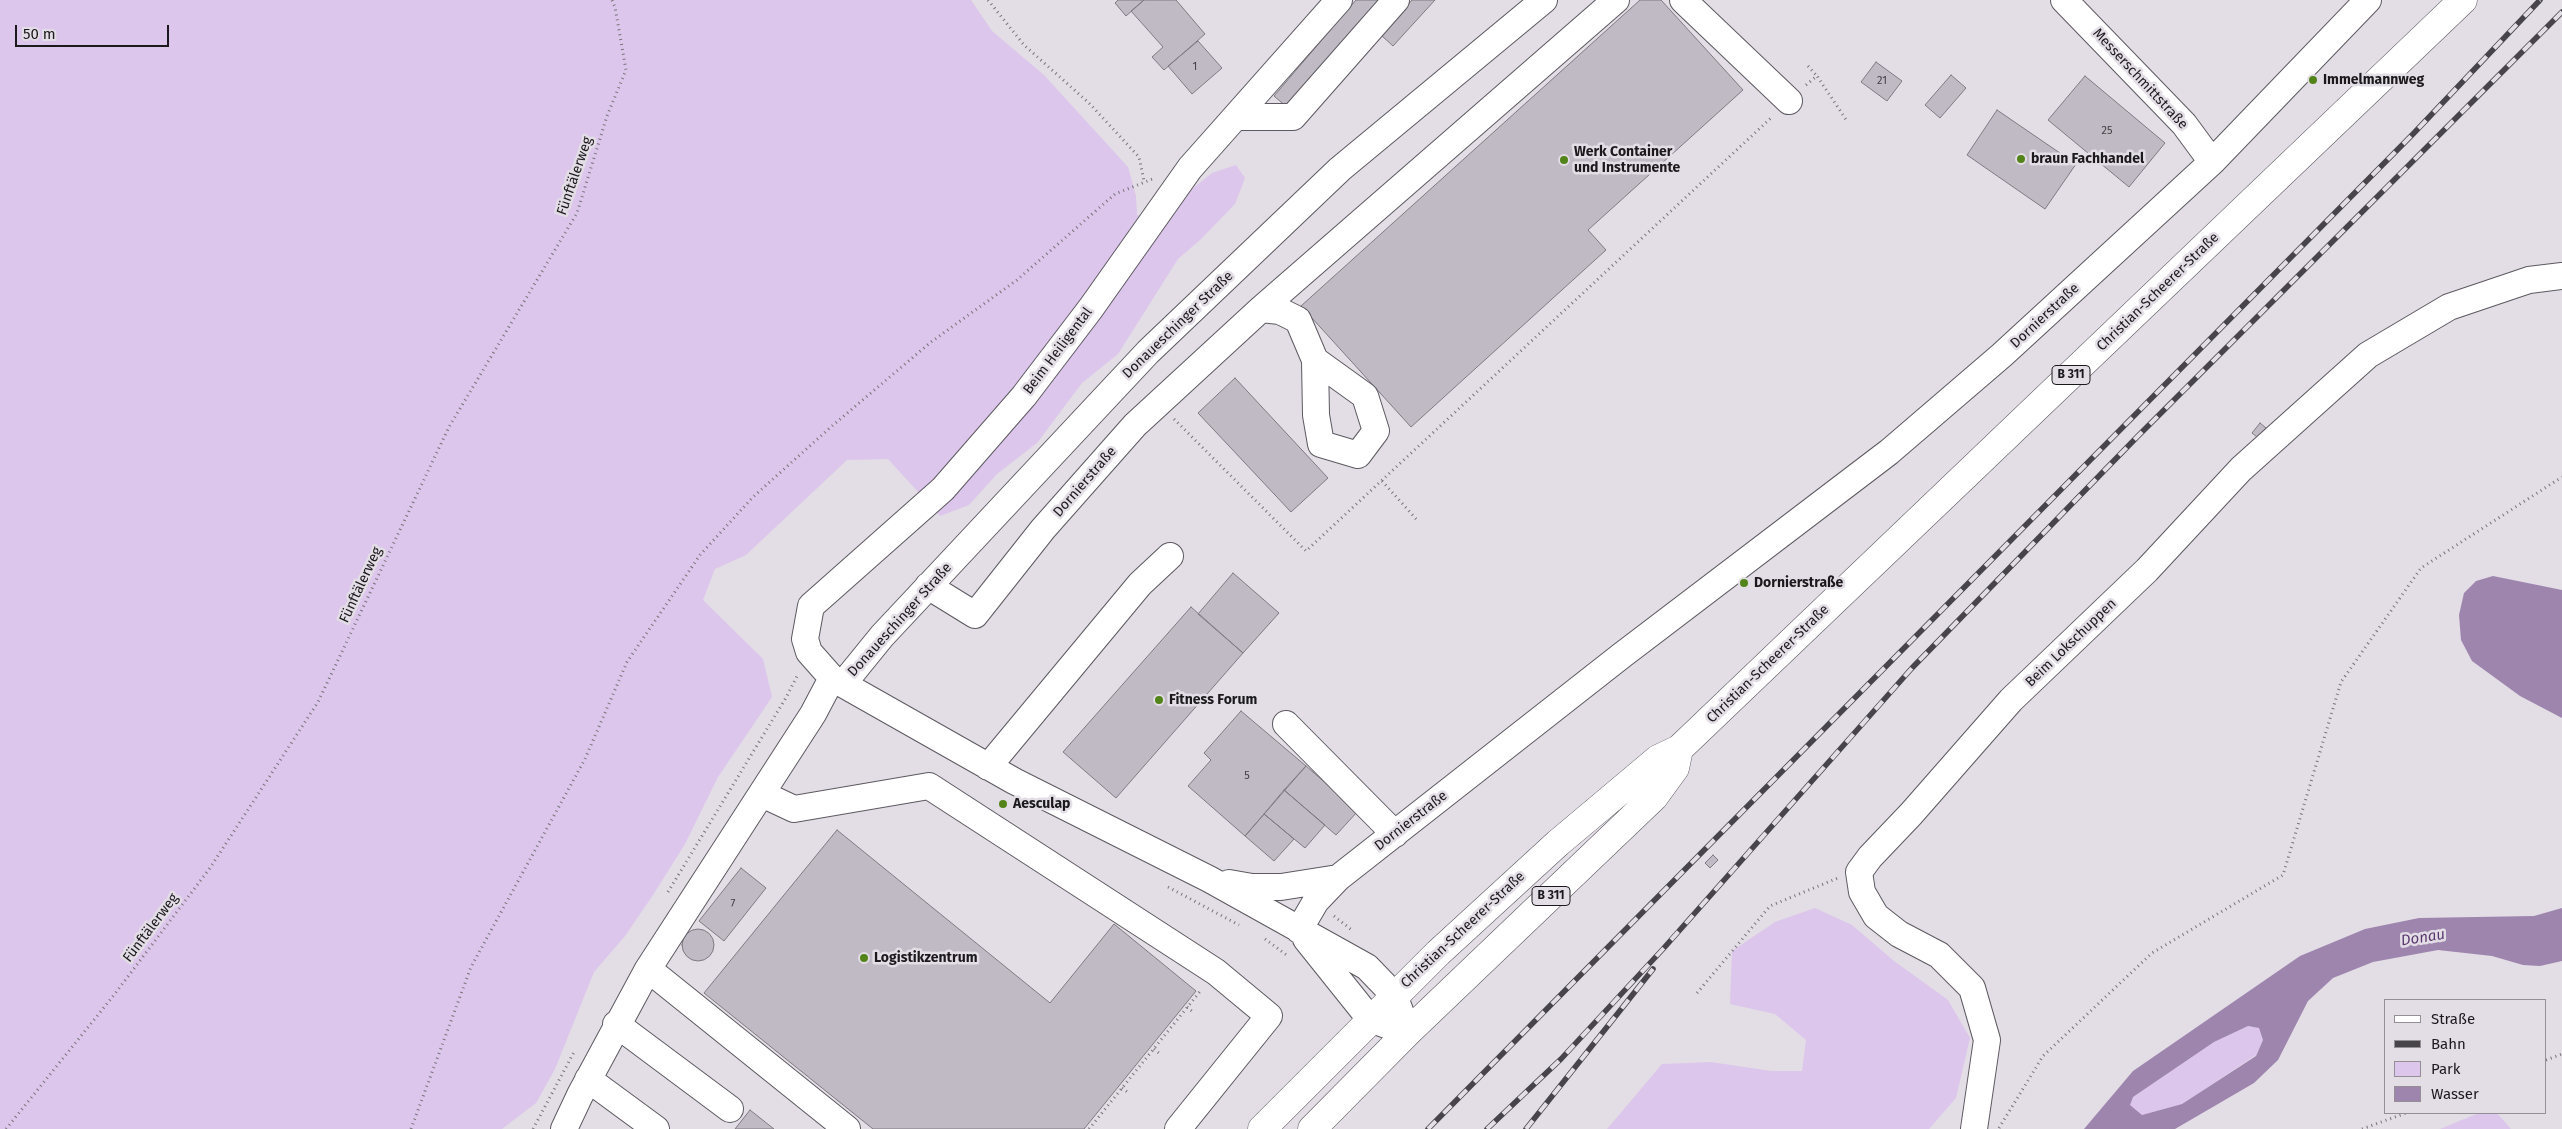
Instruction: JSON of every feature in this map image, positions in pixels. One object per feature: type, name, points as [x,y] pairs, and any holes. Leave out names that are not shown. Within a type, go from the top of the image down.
[{"type":"main road","name":"Christian-Scheerer-Straße","points":[[1262,1129],[1394,995],[1558,843],[1658,759],[1679,749],[2464,0]]},
{"type":"main road","name":"Christian-Scheerer-Straße","points":[[1312,1129],[1408,1032],[1654,797],[1675,768],[1679,749]]},
{"type":"street","name":"Beim Heiligental","points":[[838,681],[808,652],[805,633],[811,606],[943,489],[1024,396],[1091,308],[1190,168],[1339,0]]},
{"type":"street","points":[[1236,117],[1292,117],[1396,0]]},
{"type":"street","name":"Donaueschinger Straße","points":[[566,1129],[588,1078],[616,1024],[648,969],[813,714],[838,681],[1155,345],[1340,169],[1544,0]]},
{"type":"street","name":"Dornierstraße","points":[[928,586],[975,614],[1043,529],[1135,425],[1159,401],[1616,0]]},
{"type":"street","points":[[1684,0],[1789,101]]},
{"type":"street","name":"Messerschmittstraße","points":[[2064,0],[2184,124],[2212,162]]},
{"type":"street","name":"Dornierstraße","points":[[1299,930],[1316,901],[1338,878],[1889,452],[2002,356],[2212,162],[2368,0]]},
{"type":"street","name":"Beim Lokschuppen","points":[[1859,872],[1870,856],[1911,814],[2011,700],[2147,570],[2240,469],[2368,355],[2449,307],[2529,280],[2562,276]]},
{"type":"street","points":[[1254,316],[1280,311],[1298,320],[1315,360]]},
{"type":"street","points":[[988,766],[1140,584],[1170,556]]},
{"type":"street","name":"Dornierstraße","points":[[838,681],[988,766],[1209,879],[1367,967],[1394,995],[1408,1032]]},
{"type":"street","points":[[1286,724],[1394,834]]},
{"type":"street","points":[[762,794],[794,809],[929,786],[1216,972],[1269,1016],[1178,1129]]},
{"type":"street","points":[[1859,872],[1862,892],[1876,916],[1899,934],[1939,954],[1972,988],[1987,1040],[1974,1129]]},
{"type":"street","name":"Dornierstraße","points":[[1209,879],[1252,887],[1281,887],[1338,878]]},
{"type":"street","name":"Dornierstraße","points":[[1299,930],[1370,1019]]},
{"type":"street","points":[[648,969],[848,1129]]},
{"type":"street","points":[[1370,1019],[1408,1032]]},
{"type":"street","points":[[616,1024],[730,1109]]},
{"type":"street","points":[[588,1078],[656,1129]]},
{"type":"path","name":"Fünftälerweg","points":[[6,1129],[114,995],[210,868],[318,702],[450,427],[577,213],[607,116],[626,70],[616,6],[612,0]]},
{"type":"path","points":[[988,0],[1024,45],[1089,102],[1139,157],[1144,180]]},
{"type":"path","points":[[1808,66],[1817,76],[1846,121]]},
{"type":"path","points":[[1159,401],[1306,551],[1817,76]]},
{"type":"path","points":[[411,1129],[471,967],[585,759],[627,662],[700,555],[753,497],[862,400],[931,342],[1017,280],[1115,194],[1144,180],[1190,168]]},
{"type":"path","points":[[1998,1129],[2043,1056],[2152,953],[2283,875],[2341,682],[2422,568],[2562,477]]},
{"type":"path","points":[[1382,481],[1418,521]]},
{"type":"path","points":[[1697,993],[1770,906],[1847,874],[1859,872]]},
{"type":"path","points":[[1090,1129],[1216,972]]},
{"type":"path","points":[[1187,1008],[1194,1013]]},
{"type":"path","points":[[1154,1048],[1161,1054]]},
{"type":"path","points":[[2547,1060],[2562,1054]]},
{"type":"path","points":[[1122,1088],[1130,1094]]},
{"type":"path","points":[[2362,1129],[2403,1114]]},
{"type":"green space","points":[[0,0],[971,0],[992,31],[1044,75],[1128,167],[1136,196],[1137,215],[1167,217],[1186,194],[1212,173],[1236,165],[1245,178],[1235,204],[1200,240],[1178,259],[1118,354],[1082,383],[1037,443],[997,474],[969,505],[940,516],[888,459],[847,460],[746,555],[715,569],[703,600],[763,659],[772,697],[718,777],[685,844],[653,895],[625,936],[594,972],[555,1069],[536,1103],[502,1129],[0,1129]]},
{"type":"green space","points":[[1815,908],[1852,925],[1894,961],[1948,1000],[1970,1038],[1956,1098],[1929,1129],[1607,1129],[1662,1064],[1711,1062],[1771,1071],[1802,1071],[1806,1040],[1775,1014],[1730,1004],[1732,951],[1775,922]]},
{"type":"green space","points":[[2248,1026],[2259,1028],[2263,1040],[2256,1055],[2182,1104],[2142,1115],[2129,1105],[2133,1097],[2214,1042]]},
{"type":"green space","points":[[2477,1114],[2498,1114],[2511,1129],[2440,1129]]},
{"type":"water","points":[[2493,576],[2562,590],[2562,718],[2520,696],[2472,661],[2461,640],[2459,615],[2464,593],[2476,581]]},
{"type":"water","name":"Donau","points":[[2562,908],[2562,961],[2540,966],[2523,965],[2492,956],[2438,950],[2373,962],[2333,978],[2308,1001],[2278,1060],[2254,1083],[2175,1129],[2084,1129],[2133,1071],[2300,956],[2365,929],[2419,918],[2534,916]],"holes":[[[2248,1026],[2259,1028],[2263,1040],[2256,1056],[2182,1104],[2142,1115],[2130,1105],[2133,1097],[2214,1042]]]},
{"type":"building","points":[[1118,0],[1144,0],[1126,16],[1115,3]]},
{"type":"building","points":[[1144,0],[1176,0],[1205,34],[1164,70],[1152,57],[1163,47],[1131,11]]},
{"type":"building","points":[[1356,0],[1380,0],[1288,108],[1274,96]]},
{"type":"building","points":[[1412,0],[1435,0],[1393,46],[1381,35]]},
{"type":"building","name":"Werk Container und Instrumente","points":[[1640,0],[1661,0],[1743,90],[1588,230],[1606,250],[1411,427],[1301,306]]},
{"type":"building","points":[[1198,41],[1222,68],[1192,94],[1168,66]]},
{"type":"building","points":[[1876,62],[1902,81],[1887,101],[1861,82]]},
{"type":"building","points":[[1951,75],[1966,88],[1940,118],[1925,105]]},
{"type":"building","points":[[2085,76],[2165,143],[2129,187],[2048,120]]},
{"type":"building","name":"braun Fachhandel","points":[[1997,110],[2076,164],[2045,209],[1967,155]]},
{"type":"building","points":[[1235,378],[1328,478],[1291,512],[1198,413]]},
{"type":"building","points":[[2260,423],[2266,428],[2257,437],[2252,433]]},
{"type":"building","points":[[1233,573],[1279,613],[1243,653],[1198,614]]},
{"type":"building","points":[[1191,607],[1243,653],[1116,798],[1063,752]]},
{"type":"building","points":[[1241,711],[1306,766],[1245,836],[1188,786],[1211,760],[1204,753]]},
{"type":"building","points":[[1306,766],[1358,811],[1336,835],[1284,790]]},
{"type":"building","points":[[1284,790],[1325,825],[1305,848],[1264,814]]},
{"type":"building","points":[[1264,814],[1294,839],[1274,861],[1245,836]]},
{"type":"building","name":"Logistikzentrum","points":[[837,830],[1050,1003],[1114,924],[1196,991],[1084,1129],[873,1129],[704,993]]},
{"type":"building","points":[[1713,855],[1718,860],[1710,868],[1705,863]]},
{"type":"building","points":[[741,868],[766,888],[724,941],[699,921]]},
{"type":"building","points":[[698,929],[710,933],[714,945],[710,957],[698,961],[686,957],[682,945],[686,933]]},
{"type":"building","points":[[750,1110],[774,1129],[735,1129]]},
{"type":"railway","points":[[1428,1129],[2414,133],[2540,0]]},
{"type":"railway","points":[[1487,1129],[1561,1059],[1663,949],[1912,668],[2137,437],[2562,12]]},
{"type":"railway","points":[[1526,1129],[1653,969]]},
{"type":"place","name":"Immelmannweg","points":[[2313,80]]},
{"type":"place","name":"braun Fachhandel","points":[[2021,159]]},
{"type":"place","name":"Werk Container und Instrumente","points":[[1564,160]]},
{"type":"place","name":"Dornierstraße","points":[[1744,583]]},
{"type":"place","name":"Fitness Forum","points":[[1159,700]]},
{"type":"place","name":"Aesculap","points":[[1003,804]]},
{"type":"place","name":"Logistikzentrum","points":[[864,958]]}]
